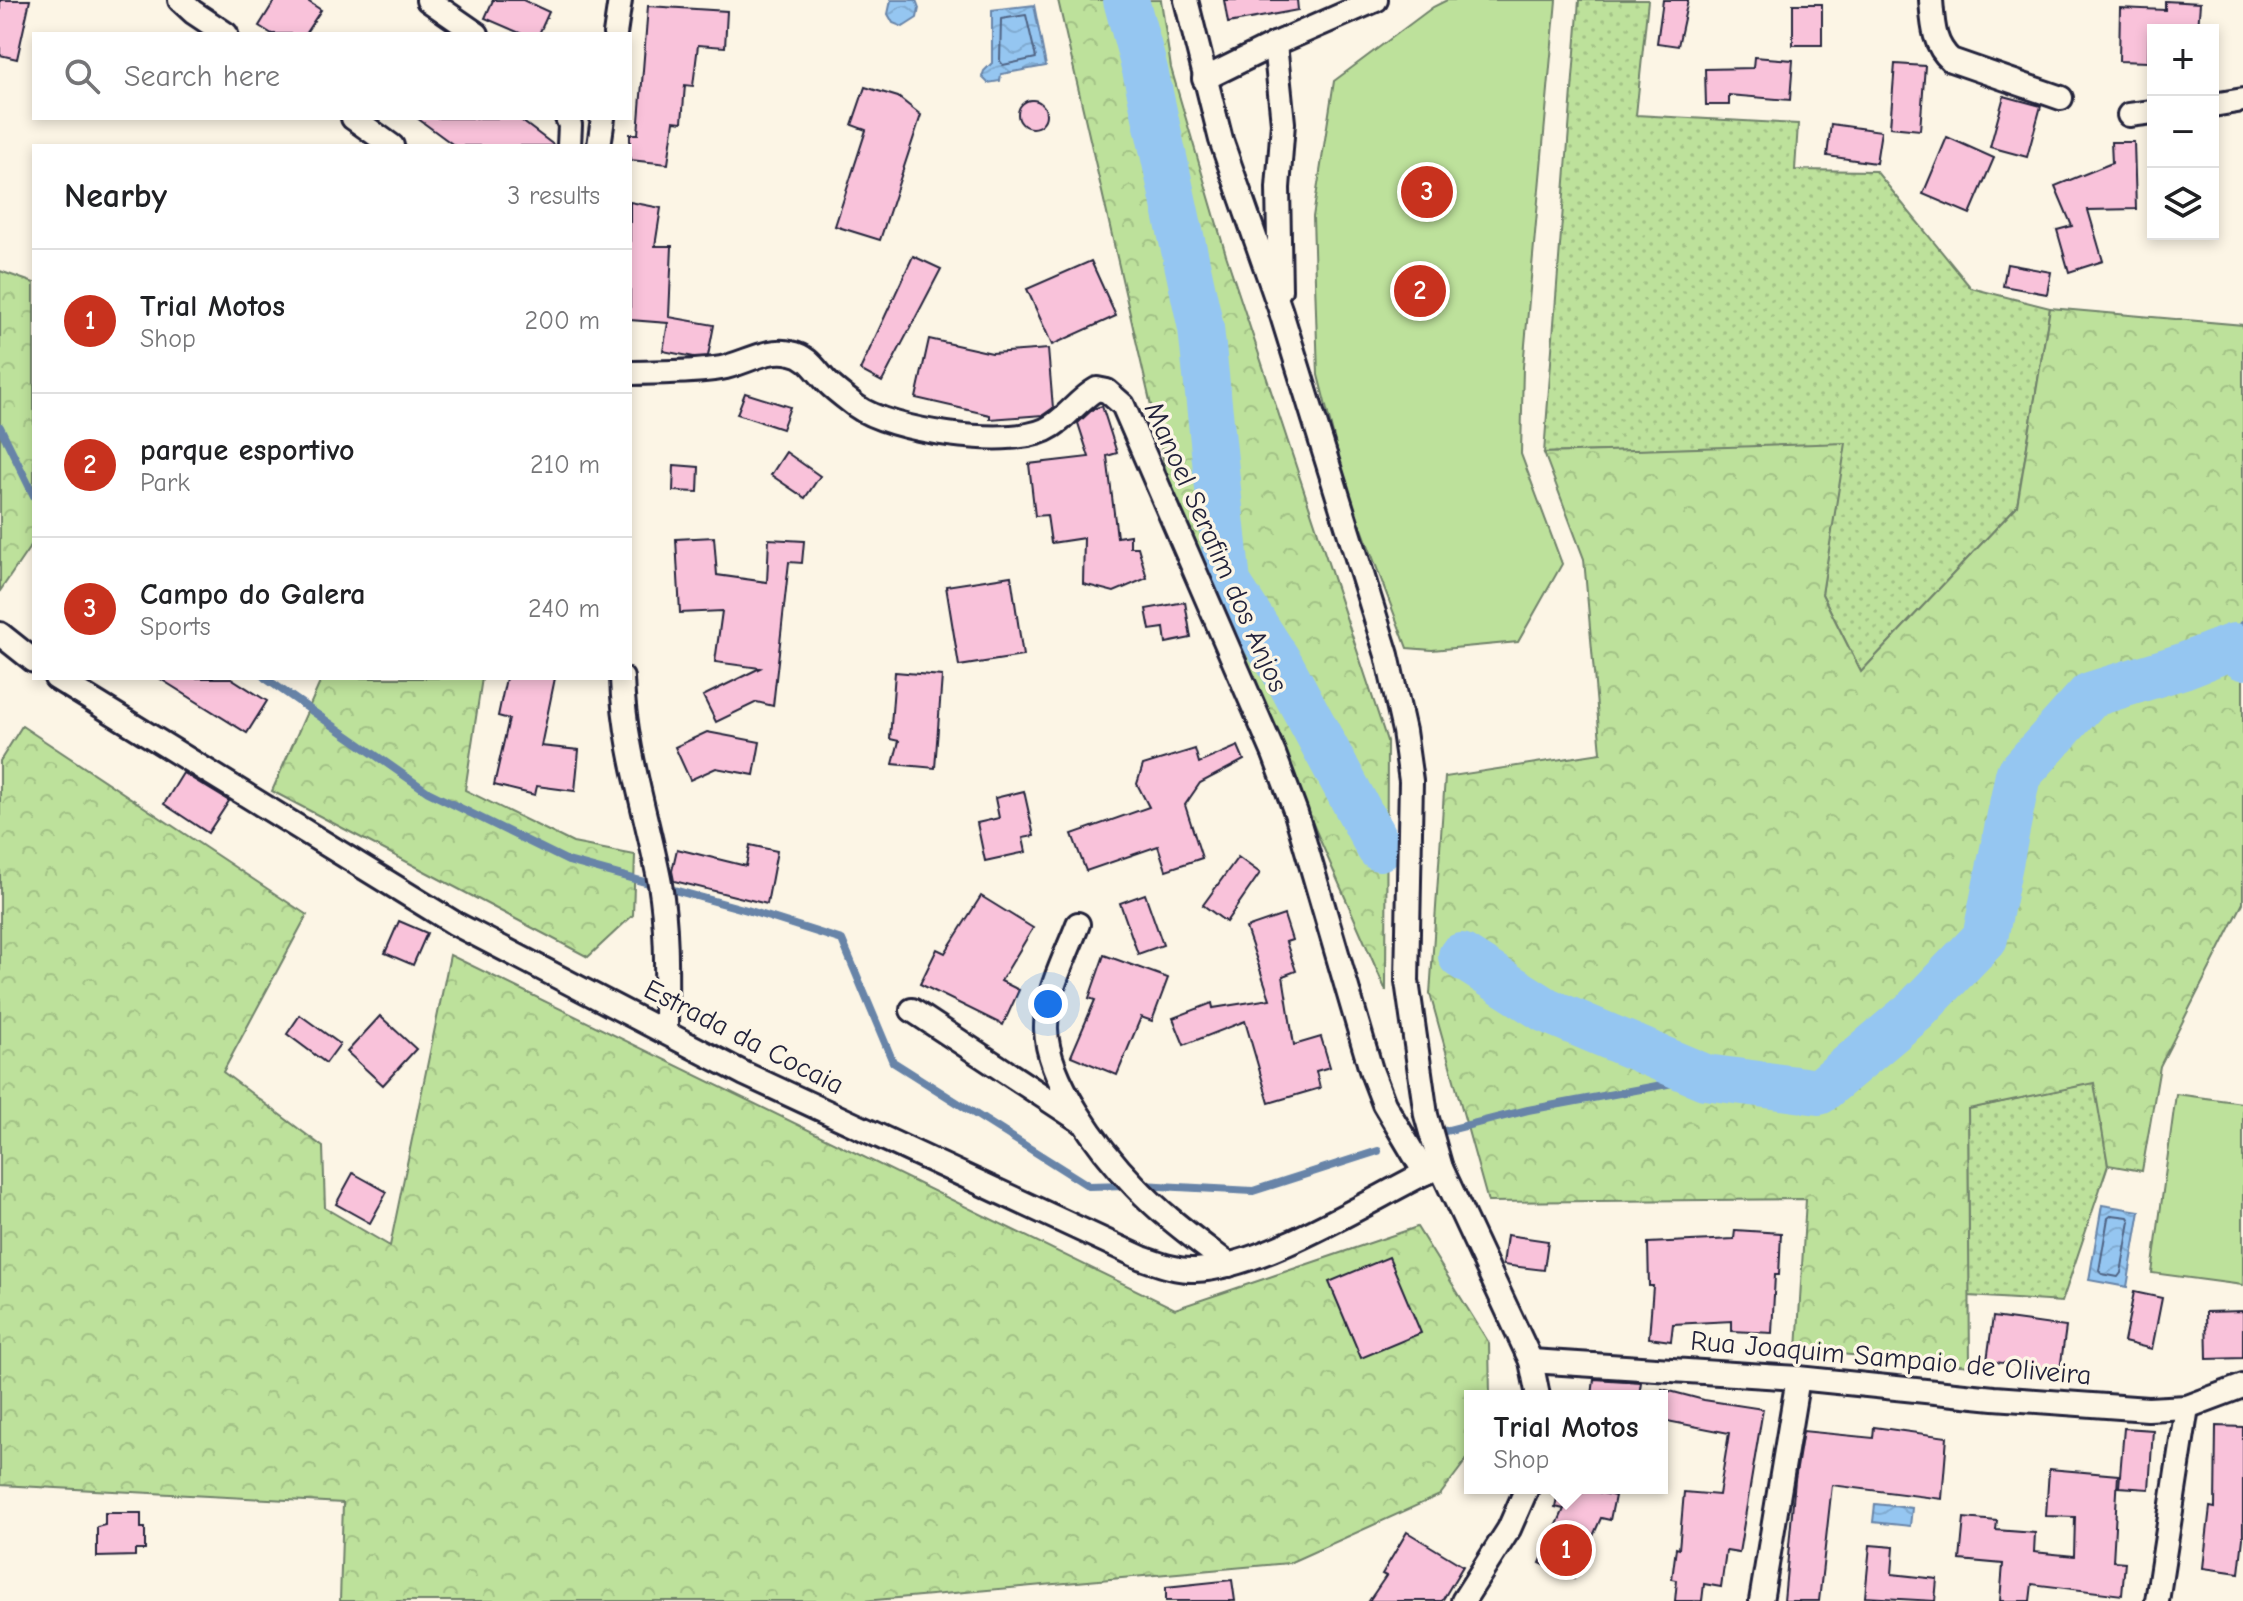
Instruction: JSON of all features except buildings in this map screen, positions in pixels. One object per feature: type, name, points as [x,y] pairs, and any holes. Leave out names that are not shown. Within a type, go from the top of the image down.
[{"type":"street","points":[[180,0],[223,32]]},
{"type":"street","points":[[428,0],[455,8],[475,32]]},
{"type":"street","points":[[615,32],[620,0]]},
{"type":"street","points":[[1186,0],[1221,140],[1280,309],[1387,655],[1404,731],[1411,781],[1407,981],[1433,1170],[1531,1361],[1537,1390]]},
{"type":"street","points":[[1204,79],[1376,0]]},
{"type":"street","points":[[1931,0],[1934,34],[1941,51],[1951,60],[2061,98]]},
{"type":"street","points":[[1275,44],[1283,123],[1278,188],[1280,309]]},
{"type":"street","points":[[2219,104],[2243,100]]},
{"type":"street","points":[[2129,115],[2147,113]]},
{"type":"street","points":[[356,120],[389,144]]},
{"type":"street","points":[[568,120],[569,144]]},
{"type":"street","points":[[599,144],[603,120]]},
{"type":"street","name":"Manoel Serafim dos Anjos","points":[[632,373],[721,368],[769,353],[789,352],[805,357],[829,384],[860,408],[893,422],[933,432],[1003,438],[1035,434],[1047,429],[1097,389],[1116,397],[1123,405],[1274,754],[1296,813],[1371,1070],[1389,1114],[1433,1170]]},
{"type":"street","points":[[0,634],[32,659]]},
{"type":"street","name":"Estrada da Cocaia","points":[[59,680],[454,923],[745,1074],[1142,1258],[1175,1269],[1196,1270],[1229,1265],[1279,1247],[1433,1170]]},
{"type":"street","points":[[622,680],[629,741],[660,886],[666,959],[666,1032]]},
{"type":"street","points":[[1078,924],[1050,999],[1045,1027],[1049,1055],[1064,1089],[1084,1123],[1134,1185],[1169,1218],[1229,1265]]},
{"type":"street","points":[[912,1010],[1084,1123]]},
{"type":"street","name":"Rua Joaquim Sampaio de Oliveira","points":[[1531,1361],[1798,1378],[2132,1408],[2187,1407],[2243,1386]]},
{"type":"street","points":[[1761,1601],[1798,1378]]},
{"type":"street","points":[[2157,1601],[2187,1407]]},
{"type":"street","points":[[1463,1601],[1509,1529],[1524,1494]]},
{"type":"green space","points":[[1058,0],[1161,0],[1171,68],[1226,255],[1387,741],[1386,991],[1174,506]]},
{"type":"green space","points":[[1447,0],[1556,0],[1523,367],[1521,454],[1562,564],[1518,642],[1432,650],[1407,648],[1347,489],[1318,375],[1313,217],[1334,81],[1433,7]]},
{"type":"green space","points":[[1579,0],[1648,0],[1636,115],[1798,124],[1795,170],[1876,171],[1971,288],[2050,308],[2017,506],[1861,672],[1822,594],[1845,444],[1544,453]]},
{"type":"green space","points":[[0,271],[32,282],[32,544],[0,591]]},
{"type":"green space","points":[[2050,308],[2243,325],[2243,903],[2160,1066],[2142,1171],[2108,1165],[2094,1083],[1968,1109],[1970,1366],[1797,1350],[1806,1199],[1488,1202],[1430,994],[1445,777],[1601,753],[1584,559],[1544,453],[1846,443],[1822,594],[1861,672],[2017,506]]},
{"type":"green space","points":[[321,680],[482,680],[465,790],[573,843],[635,855],[633,915],[588,957],[272,791]]},
{"type":"green space","points":[[22,726],[307,915],[223,1072],[323,1147],[325,1208],[390,1246],[450,955],[1175,1309],[1417,1227],[1489,1343],[1490,1390],[1464,1390],[1464,1463],[1440,1495],[1289,1563],[864,1601],[340,1601],[343,1503],[0,1485],[0,761]]},
{"type":"green space","points":[[2095,1082],[2108,1165],[2062,1302],[1969,1296],[1968,1109]]},
{"type":"green space","points":[[2176,1094],[2243,1103],[2243,1285],[2152,1273]]},
{"type":"water","points":[[891,0],[916,0],[919,8],[917,18],[903,27],[893,23],[888,14]]},
{"type":"water","points":[[1034,5],[1046,66],[1001,74],[1000,81],[988,83],[982,77],[992,63],[992,10]]},
{"type":"water","points":[[2102,1205],[2140,1211],[2127,1287],[2089,1280]]},
{"type":"water","points":[[1875,1504],[1912,1508],[1910,1526],[1873,1522]]},
{"type":"waterway","points":[[1126,0],[1145,70],[1201,328],[1228,583],[1282,667],[1379,848]]},
{"type":"waterway","points":[[0,427],[32,492]]},
{"type":"waterway","points":[[2234,646],[2243,625]]},
{"type":"waterway","points":[[1461,956],[1546,1010],[1705,1077],[1819,1092],[1914,1012],[1985,938],[2018,775],[2090,695],[2183,666],[2234,646],[2243,657]]},
{"type":"waterway","points":[[268,680],[428,792],[568,861],[747,910],[842,940],[893,1062],[1089,1186],[1127,1185]]},
{"type":"waterway","points":[[1445,1131],[1528,1110],[1705,1077]]},
{"type":"waterway","points":[[1141,1185],[1253,1191],[1378,1151]]},
{"type":"place","name":"Campo do Galera","points":[[1427,192]]},
{"type":"place","name":"parque esportivo","points":[[1420,291]]},
{"type":"place","name":"Trial Motos","points":[[1566,1550]]}]
